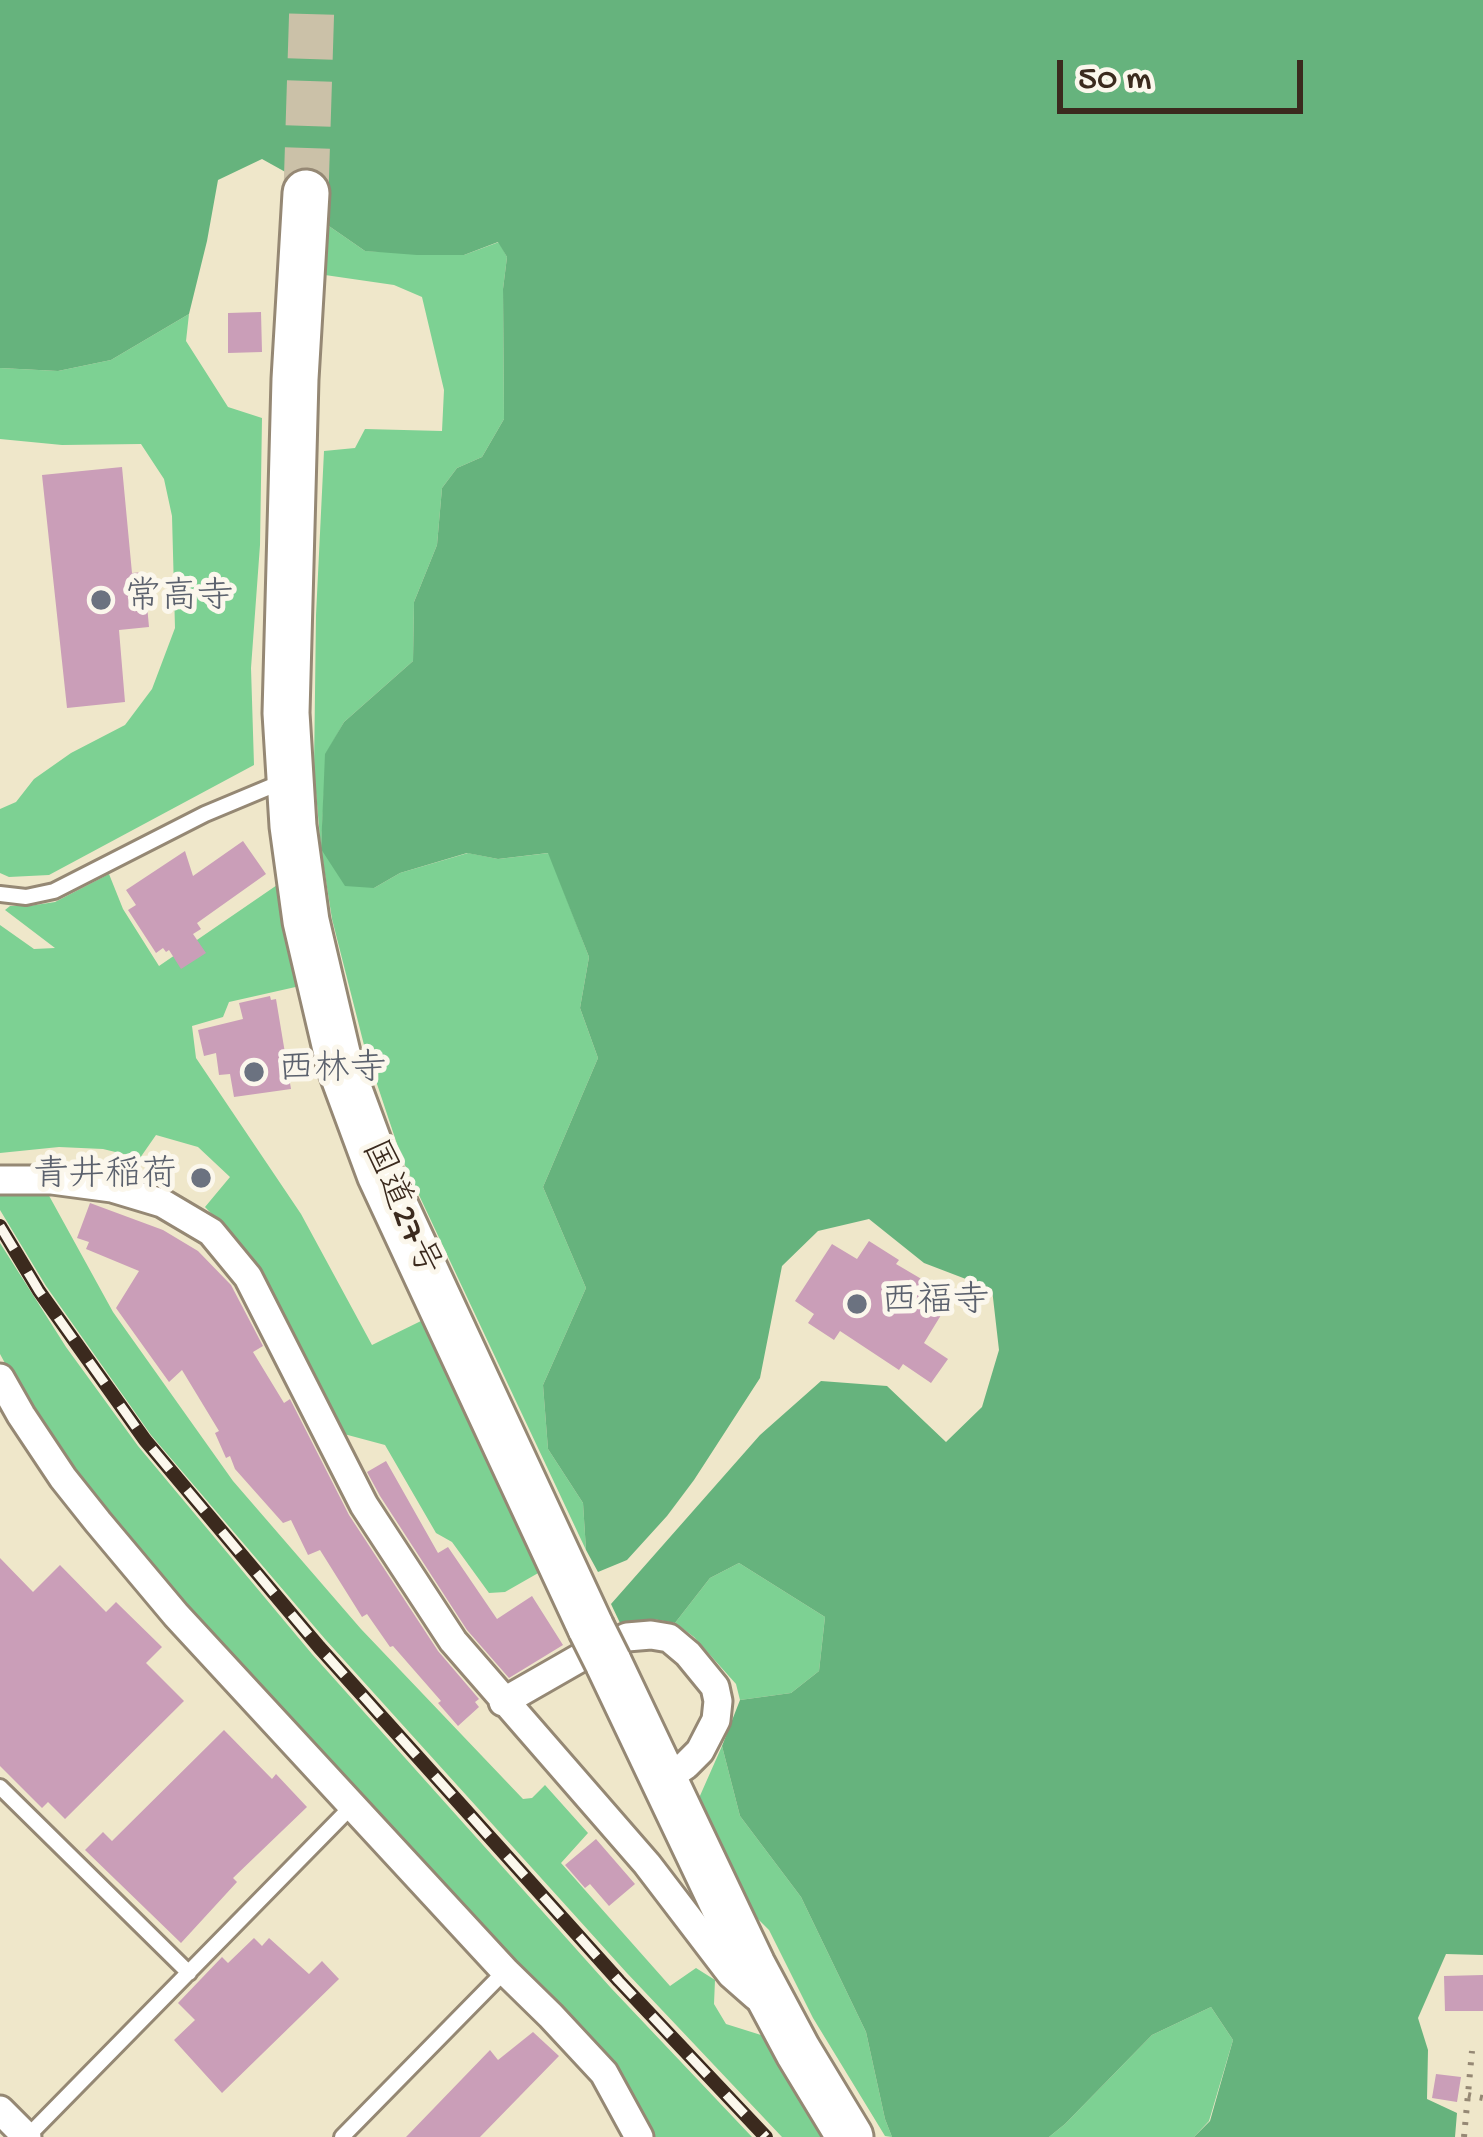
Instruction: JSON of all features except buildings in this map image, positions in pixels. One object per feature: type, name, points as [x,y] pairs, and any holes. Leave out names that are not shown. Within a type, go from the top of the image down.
[{"type":"highway","name":"国道27号","points":[[306,193],[295,379],[286,712],[298,873],[334,1044],[389,1193],[600,1645],[781,2019],[850,2137]]},
{"type":"street","points":[[0,1180],[112,1187],[162,1203],[211,1232],[248,1276],[364,1505],[453,1641],[646,1864],[731,1974],[781,2019]]},
{"type":"street","points":[[0,1378],[63,1478],[176,1615],[604,2073],[639,2137]]},
{"type":"street","points":[[0,1438],[21,1415]]},
{"type":"street","points":[[503,1702],[627,1636],[669,1638],[715,1687],[718,1701],[716,1720],[700,1751],[664,1780]]},
{"type":"street","points":[[0,2110],[27,2137]]},
{"type":"lane","points":[[0,894],[26,897],[54,891],[205,814],[289,779]]},
{"type":"lane","points":[[0,1787],[189,1972]]},
{"type":"lane","points":[[27,2137],[352,1806]]},
{"type":"lane","points":[[342,2137],[505,1971]]},
{"type":"path","points":[[1464,2137],[1472,2055],[1483,2061]]},
{"type":"path","points":[[1468,2095],[1483,2098]]},
{"type":"green space","points":[[0,0],[1483,0],[1483,1955],[1446,1954],[1418,2018],[1428,2050],[1427,2099],[1457,2113],[1455,2137],[1194,2137],[1210,2121],[1233,2040],[1211,2007],[1152,2035],[1049,2137],[892,2137],[866,2032],[801,1897],[740,1816],[722,1746],[740,1700],[791,1693],[819,1671],[825,1617],[739,1563],[710,1578],[675,1623],[653,1619],[620,1623],[611,1604],[760,1435],[821,1381],[887,1386],[946,1442],[982,1407],[999,1350],[992,1289],[924,1263],[869,1219],[818,1231],[782,1266],[760,1378],[667,1516],[627,1560],[598,1572],[586,1550],[583,1503],[548,1449],[543,1385],[586,1288],[543,1187],[598,1058],[580,1008],[589,957],[548,853],[498,859],[467,853],[400,873],[374,888],[345,886],[321,849],[325,754],[344,722],[413,661],[414,602],[437,545],[442,488],[457,468],[482,457],[504,419],[507,257],[498,242],[464,255],[365,251],[326,224],[325,194],[262,159],[218,180],[189,314],[111,360],[58,371],[0,368]]},
{"type":"green space","points":[[326,224],[365,251],[464,255],[499,242],[507,257],[504,419],[482,457],[457,468],[442,488],[437,545],[414,602],[413,661],[344,722],[326,754],[321,849],[314,770],[324,451],[355,448],[365,429],[442,431],[444,390],[422,297],[394,285],[325,275]]},
{"type":"green space","points":[[189,314],[186,341],[228,407],[262,418],[251,668],[254,765],[49,875],[9,877],[0,873],[0,809],[16,802],[34,779],[71,753],[125,725],[152,689],[175,628],[172,516],[164,479],[141,444],[62,445],[0,439],[0,368],[58,371],[111,360]]},
{"type":"green space","points":[[321,849],[374,888],[400,873],[468,853],[498,859],[549,853],[589,957],[580,1008],[598,1058],[543,1187],[586,1288],[543,1385],[548,1449],[583,1503],[586,1550],[402,1159],[364,1045],[332,919]]},
{"type":"green space","points":[[109,874],[123,909],[159,966],[280,883],[300,986],[229,1002],[223,1017],[192,1026],[196,1058],[301,1214],[372,1345],[423,1320],[540,1572],[505,1592],[489,1593],[452,1542],[436,1533],[385,1445],[344,1434],[251,1255],[205,1207],[230,1177],[198,1147],[156,1135],[140,1158],[103,1149],[59,1147],[0,1153],[0,925],[34,949],[55,948],[5,910],[55,902]]},
{"type":"green space","points":[[47,1192],[113,1312],[233,1481],[361,1629],[523,1799],[532,1798],[545,1785],[588,1833],[561,1863],[670,1986],[696,1968],[715,1980],[714,2004],[726,2024],[761,2035],[773,2046],[828,2137],[782,2137],[325,1639],[151,1435],[46,1286],[0,1210],[0,1193]]},
{"type":"green space","points":[[0,1243],[66,1347],[138,1446],[312,1654],[611,1988],[752,2137],[653,2137],[615,2069],[185,1608],[105,1515],[31,1411],[0,1354]]},
{"type":"green space","points":[[739,1563],[825,1617],[819,1671],[791,1693],[740,1700],[736,1684],[675,1623],[710,1578]]},
{"type":"green space","points":[[722,1746],[740,1816],[801,1897],[866,2032],[892,2137],[885,2136],[813,2018],[769,1930],[755,1916],[699,1798]]},
{"type":"green space","points":[[1211,2007],[1233,2040],[1209,2121],[1194,2137],[1049,2137],[1152,2035]]},
{"type":"tunnel","points":[[306,193],[312,0]]},
{"type":"railway","points":[[0,1226],[39,1291],[145,1440],[319,1647],[766,2137]]},
{"type":"place","name":"常高寺","points":[[101,600]]},
{"type":"place","name":"西林寺","points":[[254,1072]]},
{"type":"place","name":"青井稲荷","points":[[201,1178]]},
{"type":"place","name":"西福寺","points":[[857,1304]]}]
